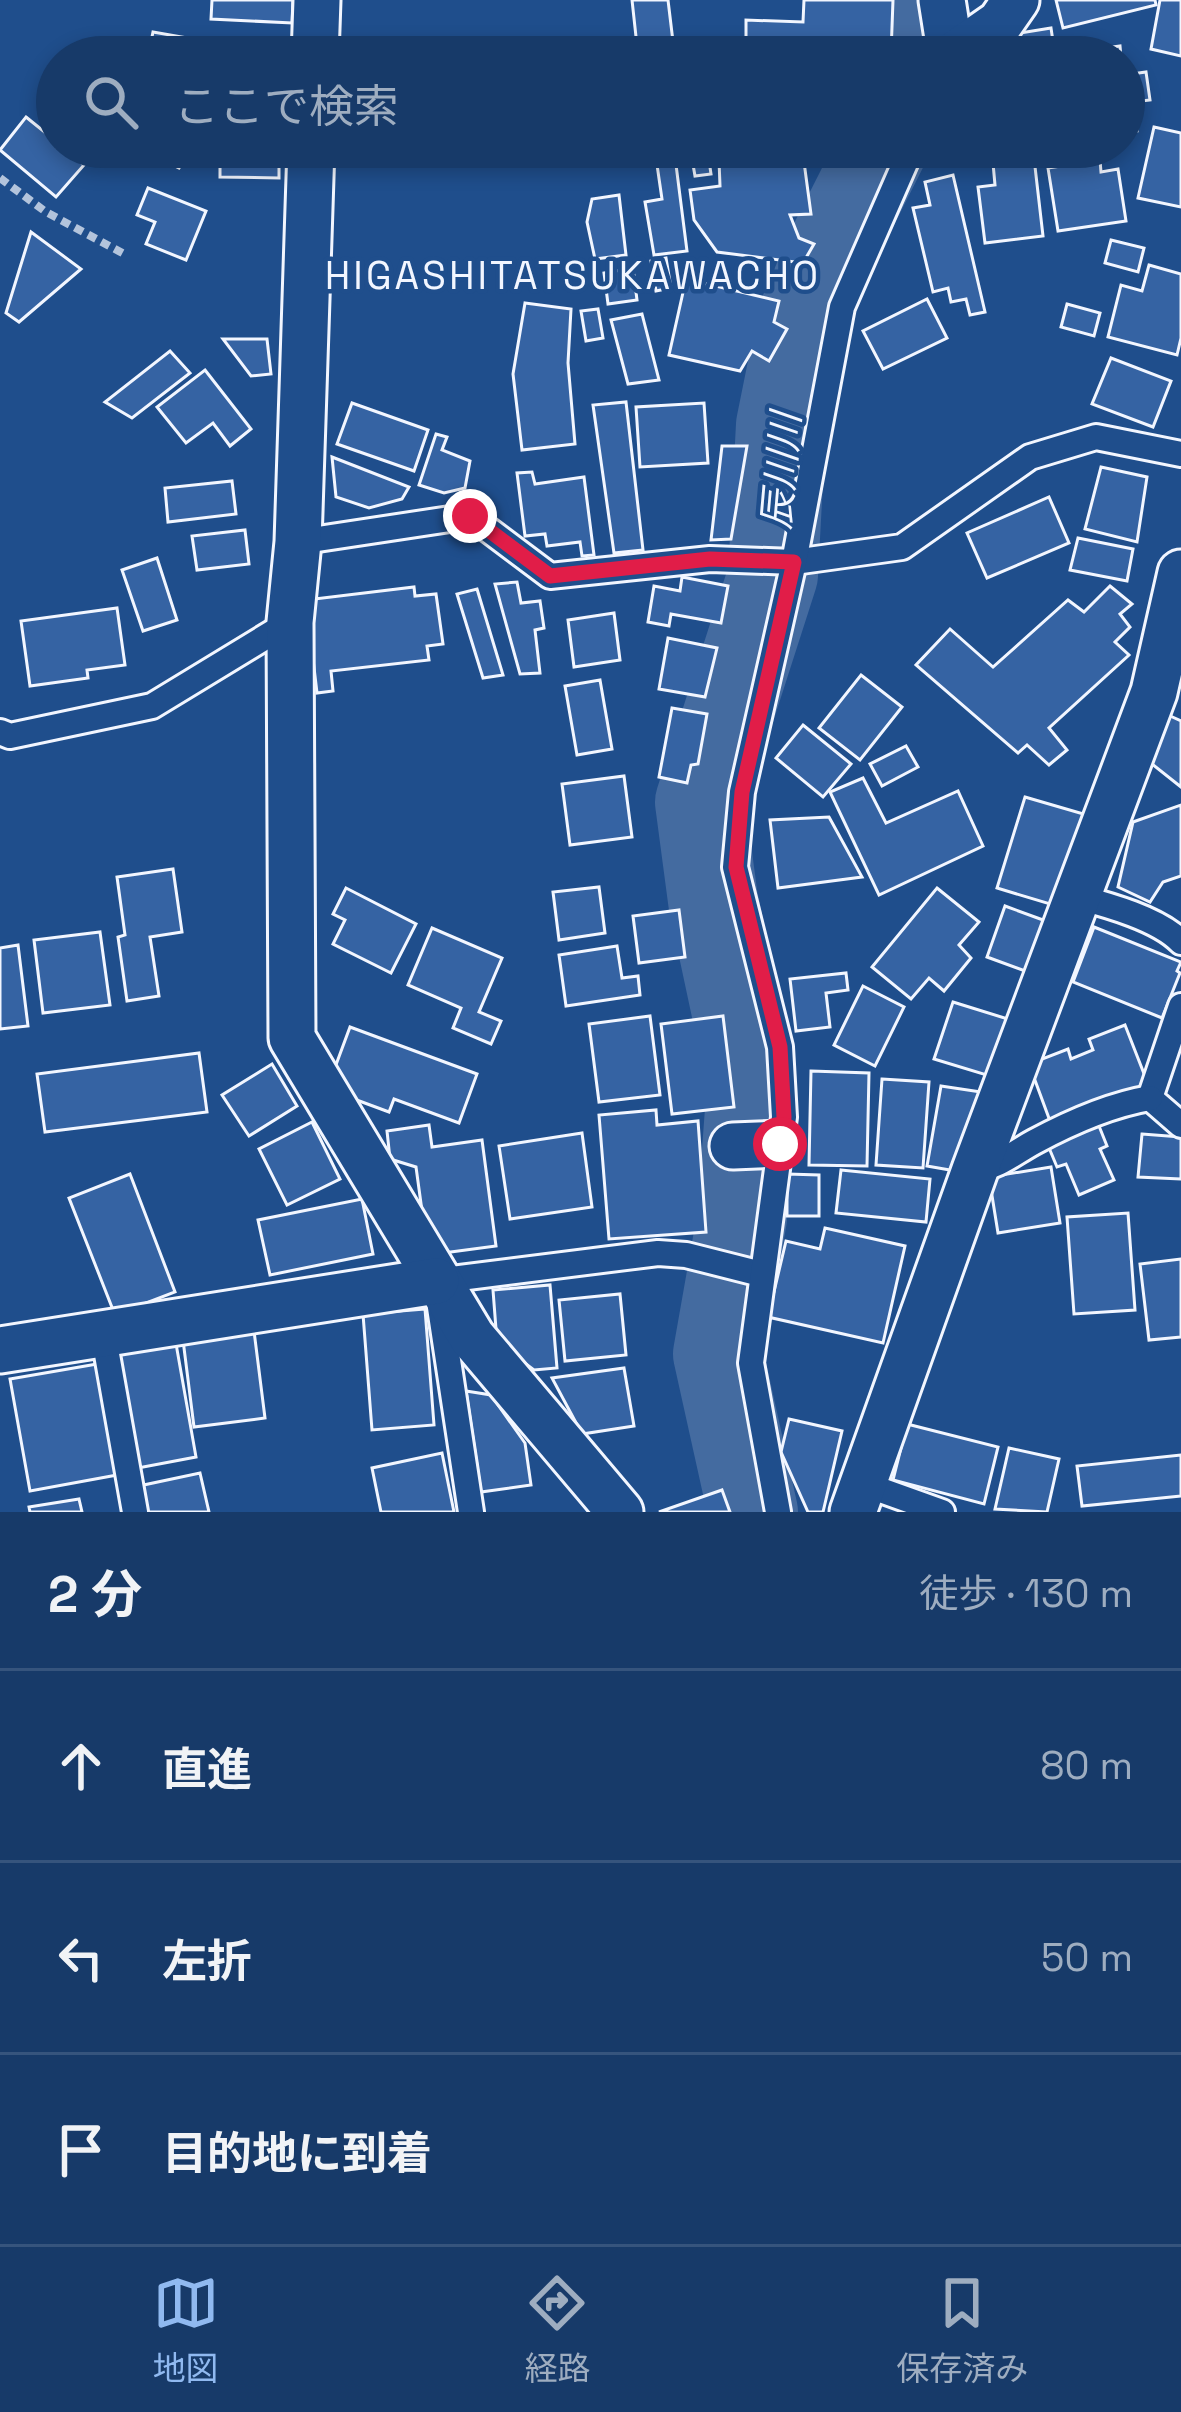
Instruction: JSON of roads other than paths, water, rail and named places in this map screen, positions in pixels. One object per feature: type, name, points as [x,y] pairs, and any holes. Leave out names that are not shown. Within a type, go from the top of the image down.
[{"type":"street","points":[[316,36],[317,0]]},
{"type":"street","points":[[942,0],[948,36]]},
{"type":"street","points":[[981,36],[1000,23],[1016,0]]},
{"type":"street","points":[[310,168],[298,542],[290,622],[292,1038],[472,1337],[620,1512]]},
{"type":"street","points":[[857,1497],[1078,897],[1167,698],[1181,574]]},
{"type":"street","points":[[734,1146],[780,1144]]},
{"type":"street","points":[[0,1350],[436,1281]]},
{"type":"lane","points":[[778,1512],[751,1363],[784,1117],[780,1047],[736,867],[742,792],[794,562],[842,307],[902,168]]},
{"type":"lane","points":[[298,542],[470,516],[550,576],[710,559],[794,562],[902,547],[1030,457],[1096,437],[1181,454]]},
{"type":"lane","points":[[0,732],[10,736],[152,706],[290,622]]},
{"type":"lane","points":[[1078,897],[1171,931],[1181,942]]},
{"type":"lane","points":[[1150,1098],[1181,1006]]},
{"type":"lane","points":[[975,1170],[999,1166],[1097,1111],[1150,1098]]},
{"type":"lane","points":[[1150,1098],[1181,1125]]},
{"type":"lane","points":[[470,1512],[436,1281],[658,1252],[761,1274]]},
{"type":"lane","points":[[103,1332],[135,1512]]},
{"type":"lane","points":[[857,1497],[942,1512]]},
{"type":"waterway","name":"辰川川","points":[[916,0],[920,36]]},
{"type":"waterway","name":"辰川川","points":[[753,1512],[718,1354],[742,1218],[752,1083],[713,900],[700,802],[773,575],[781,425],[803,316],[872,168]]},
{"type":"district","name":"HIGASHITATSUKAWACHO","points":[[573,275]]}]
